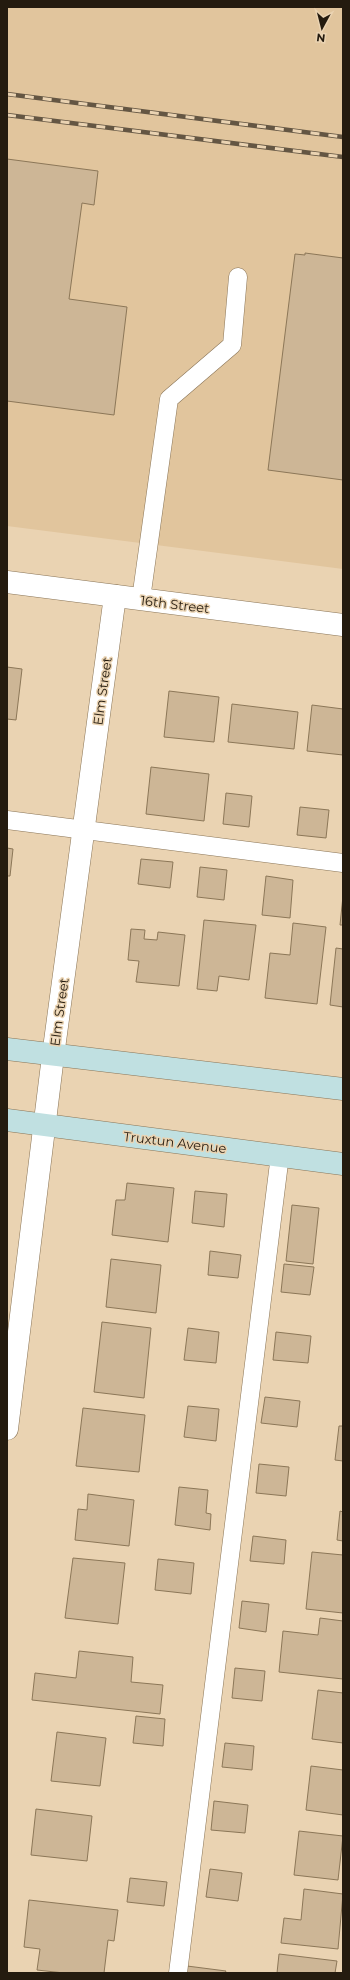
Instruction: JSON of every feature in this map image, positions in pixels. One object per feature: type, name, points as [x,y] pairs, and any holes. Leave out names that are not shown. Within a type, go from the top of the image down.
[{"type":"main road","points":[[7,1049],[53,1056],[343,1089]]},
{"type":"main road","name":"Truxtun Avenue","points":[[7,1120],[343,1164]]},
{"type":"street","name":"16th Street","points":[[7,582],[343,625]]},
{"type":"street","name":"Elm Street","points":[[7,1429],[53,1056],[115,596]]},
{"type":"lane","points":[[141,599],[169,399],[232,346],[238,277]]},
{"type":"lane","points":[[7,820],[343,863]]},
{"type":"lane","points":[[178,1973],[280,1155]]},
{"type":"shaded area","points":[[7,7],[343,7],[343,569],[7,526]]},
{"type":"building","points":[[7,159],[98,171],[94,205],[82,203],[69,299],[127,307],[114,415],[7,401]]},
{"type":"building","points":[[305,253],[343,258],[343,480],[268,470],[295,254],[305,255]]},
{"type":"building","points":[[7,667],[22,669],[16,720],[7,719]]},
{"type":"building","points":[[169,691],[219,697],[214,742],[164,737]]},
{"type":"building","points":[[232,704],[298,712],[294,749],[228,742]]},
{"type":"building","points":[[312,705],[343,709],[343,755],[307,751]]},
{"type":"building","points":[[151,767],[209,774],[204,821],[146,814]]},
{"type":"building","points":[[226,793],[252,796],[249,827],[223,824]]},
{"type":"building","points":[[300,807],[329,810],[326,838],[297,835]]},
{"type":"building","points":[[7,848],[13,849],[10,876],[7,876]]},
{"type":"building","points":[[141,859],[173,862],[170,888],[138,884]]},
{"type":"building","points":[[200,867],[227,870],[224,900],[197,897]]},
{"type":"building","points":[[266,876],[293,880],[290,918],[262,915]]},
{"type":"building","points":[[343,896],[343,925],[340,925]]},
{"type":"building","points":[[204,920],[256,925],[249,980],[219,976],[217,991],[197,989]]},
{"type":"building","points":[[293,923],[326,927],[317,1004],[265,998],[270,953],[290,955]]},
{"type":"building","points":[[131,929],[145,930],[144,939],[157,940],[158,932],[185,935],[179,986],[136,982],[139,961],[128,960]]},
{"type":"building","points":[[336,948],[343,949],[343,1007],[330,1005]]},
{"type":"building","points":[[127,1183],[174,1188],[168,1242],[112,1235],[116,1200],[125,1200]]},
{"type":"building","points":[[195,1191],[227,1194],[224,1227],[192,1223]]},
{"type":"building","points":[[292,1205],[319,1208],[313,1264],[286,1261]]},
{"type":"building","points":[[210,1251],[241,1255],[238,1278],[208,1275]]},
{"type":"building","points":[[111,1259],[161,1265],[156,1313],[106,1307]]},
{"type":"building","points":[[284,1264],[314,1267],[310,1295],[281,1292]]},
{"type":"building","points":[[102,1322],[151,1328],[144,1398],[94,1392]]},
{"type":"building","points":[[188,1328],[219,1332],[216,1363],[184,1360]]},
{"type":"building","points":[[276,1332],[311,1336],[308,1363],[273,1360]]},
{"type":"building","points":[[265,1397],[300,1401],[297,1427],[261,1423]]},
{"type":"building","points":[[188,1406],[219,1409],[216,1441],[184,1437]]},
{"type":"building","points":[[83,1408],[145,1415],[139,1472],[76,1466]]},
{"type":"building","points":[[339,1426],[343,1426],[343,1461],[335,1460]]},
{"type":"building","points":[[259,1464],[289,1467],[286,1496],[256,1493]]},
{"type":"building","points":[[179,1487],[208,1490],[206,1513],[211,1514],[210,1530],[175,1525]]},
{"type":"building","points":[[88,1494],[134,1500],[129,1546],[75,1540],[78,1509],[87,1510]]},
{"type":"building","points":[[340,1511],[343,1512],[343,1541],[337,1540]]},
{"type":"building","points":[[253,1536],[286,1540],[284,1564],[250,1561]]},
{"type":"building","points":[[312,1552],[343,1555],[343,1613],[306,1609]]},
{"type":"building","points":[[73,1558],[125,1563],[118,1624],[65,1618]]},
{"type":"building","points":[[158,1559],[194,1563],[191,1594],[155,1590]]},
{"type":"building","points":[[242,1601],[269,1604],[266,1632],[239,1628]]},
{"type":"building","points":[[320,1618],[343,1621],[343,1679],[279,1672],[283,1631],[318,1635]]},
{"type":"building","points":[[79,1651],[133,1657],[131,1682],[163,1685],[160,1714],[32,1700],[35,1673],[76,1678]]},
{"type":"building","points":[[235,1668],[265,1671],[262,1701],[232,1698]]},
{"type":"building","points":[[318,1690],[343,1693],[343,1743],[312,1739]]},
{"type":"building","points":[[136,1716],[165,1719],[163,1746],[133,1743]]},
{"type":"building","points":[[57,1732],[106,1738],[100,1786],[51,1781]]},
{"type":"building","points":[[225,1743],[254,1746],[252,1770],[222,1767]]},
{"type":"building","points":[[311,1766],[343,1770],[343,1815],[306,1810]]},
{"type":"building","points":[[214,1801],[248,1805],[245,1833],[211,1830]]},
{"type":"building","points":[[36,1809],[92,1816],[87,1861],[31,1855]]},
{"type":"building","points":[[299,1831],[343,1836],[338,1880],[294,1875]]},
{"type":"building","points":[[210,1869],[242,1873],[238,1901],[206,1897]]},
{"type":"building","points":[[130,1878],[167,1882],[164,1906],[127,1902]]},
{"type":"building","points":[[304,1889],[343,1894],[338,1949],[281,1943],[284,1918],[301,1920]]},
{"type":"building","points":[[29,1900],[118,1910],[114,1941],[108,1940],[104,1973],[64,1973],[37,1970],[40,1949],[24,1947]]},
{"type":"building","points":[[279,1954],[337,1961],[335,1973],[277,1973]]},
{"type":"building","points":[[187,1966],[226,1971],[225,1973],[186,1973]]},
{"type":"railway","points":[[7,94],[343,137]]},
{"type":"railway","points":[[7,115],[343,157]]}]
